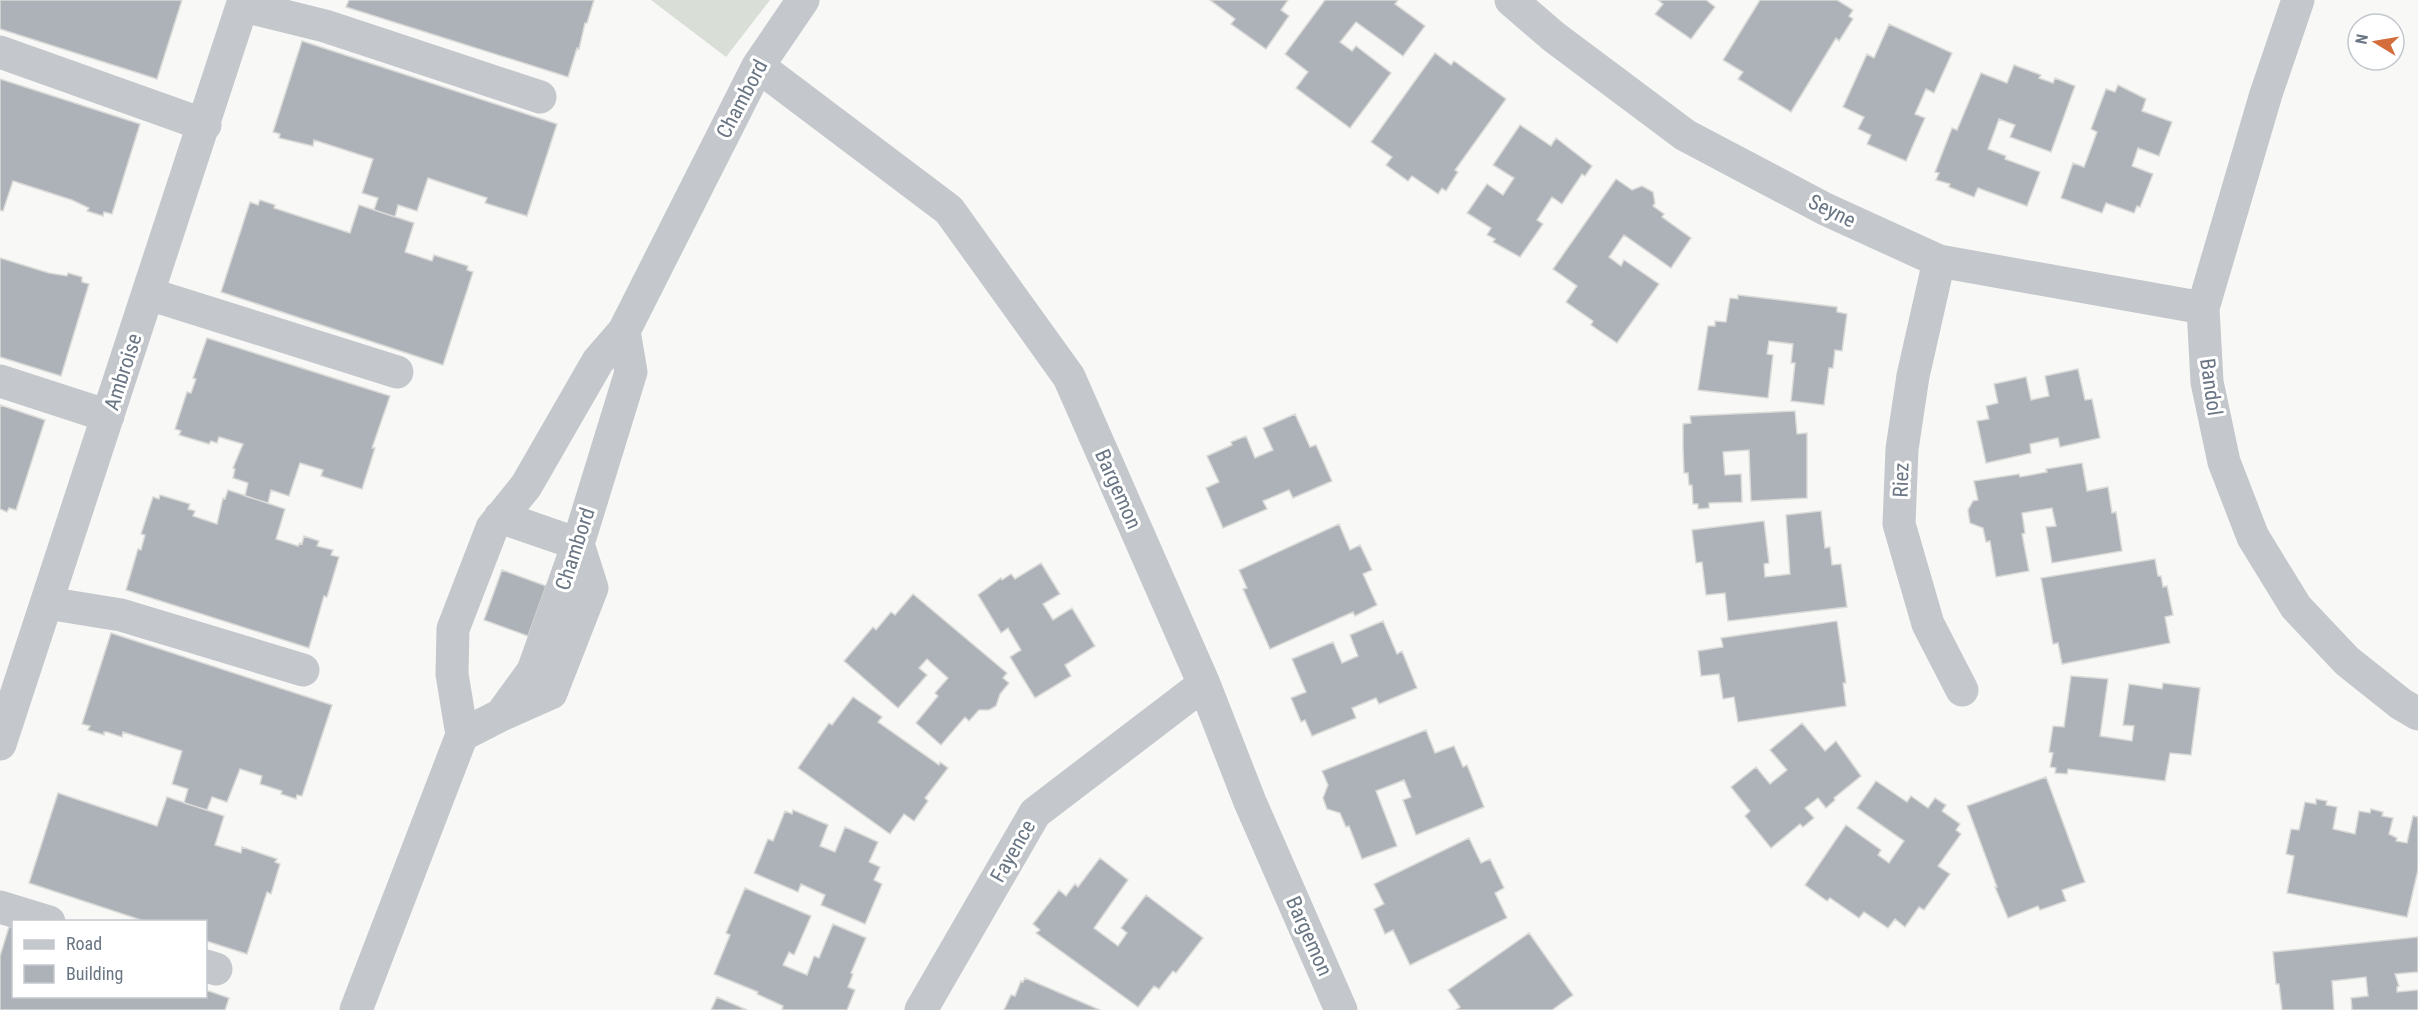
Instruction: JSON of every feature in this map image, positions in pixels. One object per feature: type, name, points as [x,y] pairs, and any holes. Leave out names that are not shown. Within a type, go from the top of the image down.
[{"type":"street","name":"Chambord","points":[[624,331],[631,372],[578,544],[533,670],[501,715],[462,735],[452,674],[453,628],[492,528],[526,486],[598,361],[624,331],[758,66],[803,0]]},
{"type":"street","name":"Seyne","points":[[1511,0],[1554,38],[1685,135],[1825,209],[1940,261],[2203,308]]},
{"type":"street","name":"Bandol","points":[[2298,0],[2262,106],[2203,308],[2207,382],[2224,462],[2253,537],[2296,607],[2347,661],[2401,704],[2418,714]]},
{"type":"street","points":[[244,3],[325,26],[540,97]]},
{"type":"street","name":"Ambroise","points":[[0,744],[6,708],[47,603],[244,3]]},
{"type":"street","points":[[0,52],[205,125]]},
{"type":"street","name":"Bargemon","points":[[758,66],[949,210],[1069,377],[1204,684],[1250,802],[1341,1010]]},
{"type":"street","name":"Riez","points":[[1940,261],[1913,376],[1902,449],[1899,524],[1928,624],[1962,690]]},
{"type":"street","points":[[149,294],[397,372]]},
{"type":"street","points":[[0,381],[108,416]]},
{"type":"street","points":[[501,517],[578,544]]},
{"type":"street","points":[[47,603],[121,615],[303,670]]},
{"type":"street","name":"Fayence","points":[[921,1010],[1035,813],[1204,684]]},
{"type":"street","points":[[356,1010],[462,735]]},
{"type":"street","points":[[0,907],[46,920]]},
{"type":"shaded area","points":[[651,0],[770,0],[726,57]]},
{"type":"building","points":[[0,0],[182,0],[157,79],[0,29]]},
{"type":"building","points":[[349,0],[594,0],[568,77],[346,7]]},
{"type":"building","points":[[1210,0],[1288,0],[1281,10],[1289,16],[1266,49],[1231,24],[1235,19]]},
{"type":"building","points":[[1325,0],[1398,0],[1395,4],[1425,26],[1403,56],[1356,22],[1340,42],[1352,51],[1356,46],[1391,73],[1350,128],[1296,88],[1308,72],[1285,54]]},
{"type":"building","points":[[1658,0],[1706,0],[1715,7],[1691,39],[1655,14],[1663,4]]},
{"type":"building","points":[[1760,0],[1837,0],[1853,10],[1849,16],[1853,19],[1839,41],[1836,38],[1791,112],[1738,79],[1743,72],[1723,60]]},
{"type":"building","points":[[1889,24],[1952,53],[1934,93],[1926,89],[1915,114],[1925,118],[1906,161],[1867,144],[1871,135],[1858,129],[1864,117],[1843,107],[1867,54],[1874,58]]},
{"type":"building","points":[[302,41],[557,124],[527,216],[485,203],[487,198],[428,178],[417,211],[398,205],[395,217],[374,210],[378,198],[362,193],[373,159],[314,140],[313,146],[279,138],[280,134],[273,132]]},
{"type":"building","points":[[1435,53],[1451,65],[1454,61],[1506,99],[1455,170],[1458,172],[1446,191],[1442,188],[1438,194],[1412,176],[1408,181],[1386,165],[1392,157],[1371,142]]},
{"type":"building","points":[[2014,65],[2041,75],[2039,78],[2053,83],[2055,78],[2075,86],[2051,152],[2010,137],[2015,125],[1999,119],[1988,149],[2006,156],[2005,159],[2040,172],[2027,206],[1978,188],[1974,197],[1949,187],[1950,184],[1936,180],[1939,173],[1935,172],[1952,128],[1957,130],[1981,73],[2007,83]]},
{"type":"building","points":[[0,79],[140,124],[112,214],[104,212],[103,216],[87,211],[89,208],[72,200],[13,181],[3,211],[0,210]]},
{"type":"building","points":[[2118,85],[2146,99],[2142,111],[2172,122],[2159,156],[2138,148],[2132,166],[2153,174],[2140,207],[2137,206],[2134,213],[2106,203],[2102,213],[2061,198],[2073,163],[2084,167],[2097,132],[2091,129],[2106,89],[2115,92]]},
{"type":"building","points":[[1520,125],[1551,146],[1556,138],[1592,166],[1585,176],[1582,174],[1562,204],[1552,197],[1537,220],[1543,224],[1520,257],[1493,242],[1495,239],[1487,235],[1491,228],[1467,213],[1487,184],[1503,195],[1514,178],[1493,165]]},
{"type":"building","points":[[1616,179],[1632,190],[1642,186],[1653,192],[1655,203],[1653,206],[1664,214],[1662,217],[1691,238],[1671,268],[1624,235],[1609,257],[1621,266],[1624,260],[1659,284],[1617,343],[1591,325],[1593,321],[1566,302],[1577,286],[1553,269]]},
{"type":"building","points":[[260,200],[275,205],[274,208],[350,233],[359,205],[414,223],[405,252],[432,261],[434,255],[468,266],[467,270],[473,272],[443,365],[221,292],[250,202],[258,205]]},
{"type":"building","points":[[0,258],[49,273],[67,276],[68,273],[82,277],[82,282],[89,284],[61,376],[0,357]]},
{"type":"building","points":[[1738,295],[1837,307],[1837,312],[1847,314],[1842,351],[1835,350],[1833,368],[1829,368],[1824,405],[1791,401],[1795,363],[1791,363],[1793,344],[1769,341],[1767,354],[1773,355],[1768,398],[1698,390],[1708,326],[1715,326],[1715,321],[1726,322],[1730,298],[1738,299]]},
{"type":"building","points":[[207,338],[390,396],[372,448],[375,448],[362,489],[321,476],[323,470],[300,463],[289,496],[271,490],[268,503],[245,496],[248,483],[233,478],[235,469],[233,468],[243,444],[219,437],[217,443],[211,441],[209,444],[179,435],[181,431],[175,429],[187,392],[191,393],[196,379],[193,378]]},
{"type":"building","points":[[2078,369],[2085,400],[2092,399],[2100,438],[2060,447],[2058,438],[2030,444],[2031,453],[1986,463],[1977,421],[1989,419],[1986,406],[1998,403],[1994,384],[2026,377],[2031,400],[2049,396],[2045,376]]},
{"type":"building","points":[[0,405],[45,420],[16,510],[9,508],[7,512],[0,509]]},
{"type":"building","points":[[1795,411],[1797,434],[1807,433],[1807,498],[1751,501],[1749,450],[1723,452],[1725,475],[1741,474],[1742,502],[1709,503],[1709,508],[1698,509],[1698,504],[1693,504],[1692,485],[1689,485],[1688,473],[1684,473],[1683,447],[1683,424],[1691,423],[1690,416]]},
{"type":"building","points":[[1295,414],[1310,447],[1316,445],[1332,481],[1293,498],[1289,490],[1263,501],[1267,509],[1223,528],[1206,488],[1219,482],[1207,456],[1246,436],[1255,458],[1273,450],[1263,428]]},
{"type":"building","points":[[2082,463],[2087,491],[2108,487],[2112,513],[2116,512],[2122,551],[2052,563],[2046,527],[2056,526],[2052,508],[2022,513],[2025,533],[2022,534],[2029,571],[1996,577],[1990,541],[1986,542],[1983,528],[1970,523],[1968,510],[1973,501],[1978,500],[1974,481],[2019,474],[2020,477],[2047,472],[2046,469]]},
{"type":"building","points":[[228,490],[285,509],[276,539],[298,546],[302,544],[304,536],[319,541],[317,546],[333,550],[331,555],[339,557],[327,597],[324,596],[309,648],[126,590],[138,549],[141,550],[145,535],[141,534],[153,497],[159,499],[160,495],[190,504],[188,509],[195,511],[193,516],[217,524],[223,498],[225,499]]},
{"type":"building","points":[[1821,511],[1825,548],[1830,547],[1832,565],[1841,564],[1847,607],[1728,621],[1725,593],[1706,595],[1702,562],[1696,563],[1692,530],[1764,521],[1769,563],[1764,564],[1765,577],[1790,574],[1786,515]]},
{"type":"building","points":[[1339,524],[1350,550],[1360,545],[1372,570],[1363,574],[1377,605],[1355,616],[1353,612],[1270,649],[1243,589],[1247,588],[1239,570]]},
{"type":"building","points":[[2155,559],[2158,576],[2161,576],[2163,587],[2167,586],[2173,615],[2165,617],[2170,643],[2062,664],[2058,643],[2053,644],[2041,578]]},
{"type":"building","points":[[1041,563],[1060,594],[1043,604],[1053,620],[1072,608],[1095,646],[1065,665],[1071,676],[1035,698],[1010,657],[1021,650],[1008,628],[1001,633],[978,595],[1001,578],[1002,580],[1011,574],[1015,579]]},
{"type":"building","points":[[502,570],[546,586],[528,636],[484,620]]},
{"type":"building","points":[[913,594],[1007,673],[1003,678],[1009,683],[1000,694],[996,706],[989,710],[979,710],[969,721],[965,717],[941,745],[916,723],[938,696],[935,693],[948,678],[927,659],[919,668],[927,675],[898,708],[844,661],[873,627],[876,630],[891,612],[895,615]]},
{"type":"building","points":[[1383,621],[1397,654],[1402,651],[1417,688],[1379,704],[1376,698],[1352,708],[1356,718],[1312,736],[1305,720],[1301,722],[1291,698],[1306,692],[1292,659],[1333,642],[1342,663],[1358,656],[1350,635]]},
{"type":"building","points":[[1837,621],[1846,683],[1843,683],[1846,706],[1738,722],[1734,697],[1723,699],[1719,674],[1701,676],[1698,651],[1723,647],[1721,638]]},
{"type":"building","points":[[111,633],[332,705],[302,796],[297,795],[296,799],[281,794],[282,791],[260,784],[262,776],[240,769],[227,802],[212,797],[207,810],[184,803],[188,789],[172,784],[182,751],[123,732],[122,737],[107,732],[104,732],[104,735],[88,730],[90,726],[82,724]]},
{"type":"building","points":[[2071,676],[2108,679],[2100,736],[2132,741],[2134,726],[2123,725],[2129,684],[2162,689],[2163,683],[2200,688],[2191,755],[2170,753],[2165,781],[2068,769],[2067,774],[2055,773],[2056,768],[2050,767],[2053,753],[2049,752],[2053,726],[2064,727]]},
{"type":"building","points":[[853,697],[882,717],[878,722],[939,765],[940,762],[948,768],[925,798],[928,801],[914,821],[904,814],[890,834],[798,768],[829,723],[832,725]]},
{"type":"building","points":[[1802,723],[1825,751],[1836,741],[1861,776],[1834,798],[1835,800],[1826,808],[1818,798],[1805,808],[1814,818],[1803,827],[1800,824],[1771,848],[1745,816],[1750,811],[1731,787],[1756,767],[1770,784],[1787,770],[1770,750]]},
{"type":"building","points":[[1426,730],[1435,753],[1454,746],[1463,767],[1467,765],[1484,807],[1416,835],[1403,800],[1411,797],[1404,780],[1376,791],[1397,846],[1362,859],[1349,826],[1346,827],[1340,813],[1327,809],[1323,798],[1328,785],[1322,771]]},
{"type":"building","points":[[2046,777],[2085,882],[2062,890],[2066,901],[2040,910],[2038,906],[2008,918],[1967,806]]},
{"type":"building","points":[[1876,781],[1907,802],[1911,796],[1928,808],[1935,798],[1946,805],[1942,811],[1960,824],[1956,830],[1961,834],[1938,866],[1950,874],[1924,910],[1919,907],[1905,927],[1895,919],[1888,928],[1864,912],[1859,918],[1830,898],[1827,901],[1805,885],[1846,825],[1881,850],[1878,855],[1889,863],[1904,841],[1857,808]]},
{"type":"building","points":[[58,793],[157,826],[167,797],[224,816],[215,845],[241,853],[242,847],[277,859],[275,862],[280,864],[271,894],[267,892],[247,954],[207,941],[207,920],[141,920],[29,883]]},
{"type":"building","points":[[2316,799],[2327,801],[2326,805],[2337,807],[2333,829],[2355,834],[2359,811],[2370,813],[2371,809],[2383,812],[2382,816],[2393,818],[2389,834],[2397,838],[2396,841],[2407,843],[2413,816],[2418,817],[2418,870],[2407,917],[2287,893],[2294,856],[2286,854],[2291,829],[2299,830],[2305,802],[2316,804]]},
{"type":"building","points":[[793,810],[828,825],[820,846],[835,852],[845,827],[878,842],[869,862],[880,867],[874,880],[882,884],[865,924],[821,905],[825,895],[801,884],[798,892],[754,873],[768,839],[773,841],[785,811],[792,814]]},
{"type":"building","points":[[1469,838],[1481,863],[1490,859],[1504,888],[1495,893],[1507,918],[1410,965],[1393,930],[1385,934],[1374,909],[1384,904],[1374,884]]},
{"type":"building","points":[[1100,858],[1128,880],[1094,928],[1118,946],[1127,933],[1121,928],[1146,895],[1203,938],[1176,973],[1173,971],[1159,989],[1154,986],[1138,1007],[1036,933],[1040,930],[1033,924],[1059,890],[1066,896],[1075,884],[1078,887]]},
{"type":"building","points":[[745,888],[811,916],[794,955],[789,952],[783,965],[807,975],[814,956],[819,958],[833,924],[866,938],[851,973],[853,974],[848,987],[855,990],[847,1010],[785,1010],[782,1009],[783,1006],[757,994],[758,992],[714,974],[730,935],[726,933]]},
{"type":"building","points":[[9,927],[12,928],[12,998],[207,998],[207,990],[229,998],[225,1010],[0,1010],[0,956]]},
{"type":"building","points":[[1529,933],[1573,995],[1552,1010],[1456,1010],[1460,1007],[1448,990]]},
{"type":"building","points":[[2418,937],[2418,972],[2395,974],[2399,986],[2397,992],[2418,990],[2418,1010],[2352,1010],[2351,998],[2368,996],[2366,977],[2332,981],[2334,1010],[2282,1010],[2279,984],[2276,984],[2273,952]]},
{"type":"building","points":[[1025,978],[1100,1010],[1004,1010],[1011,995],[1015,996],[1021,981],[1023,982]]},
{"type":"building","points":[[717,997],[747,1010],[711,1010]]}]
